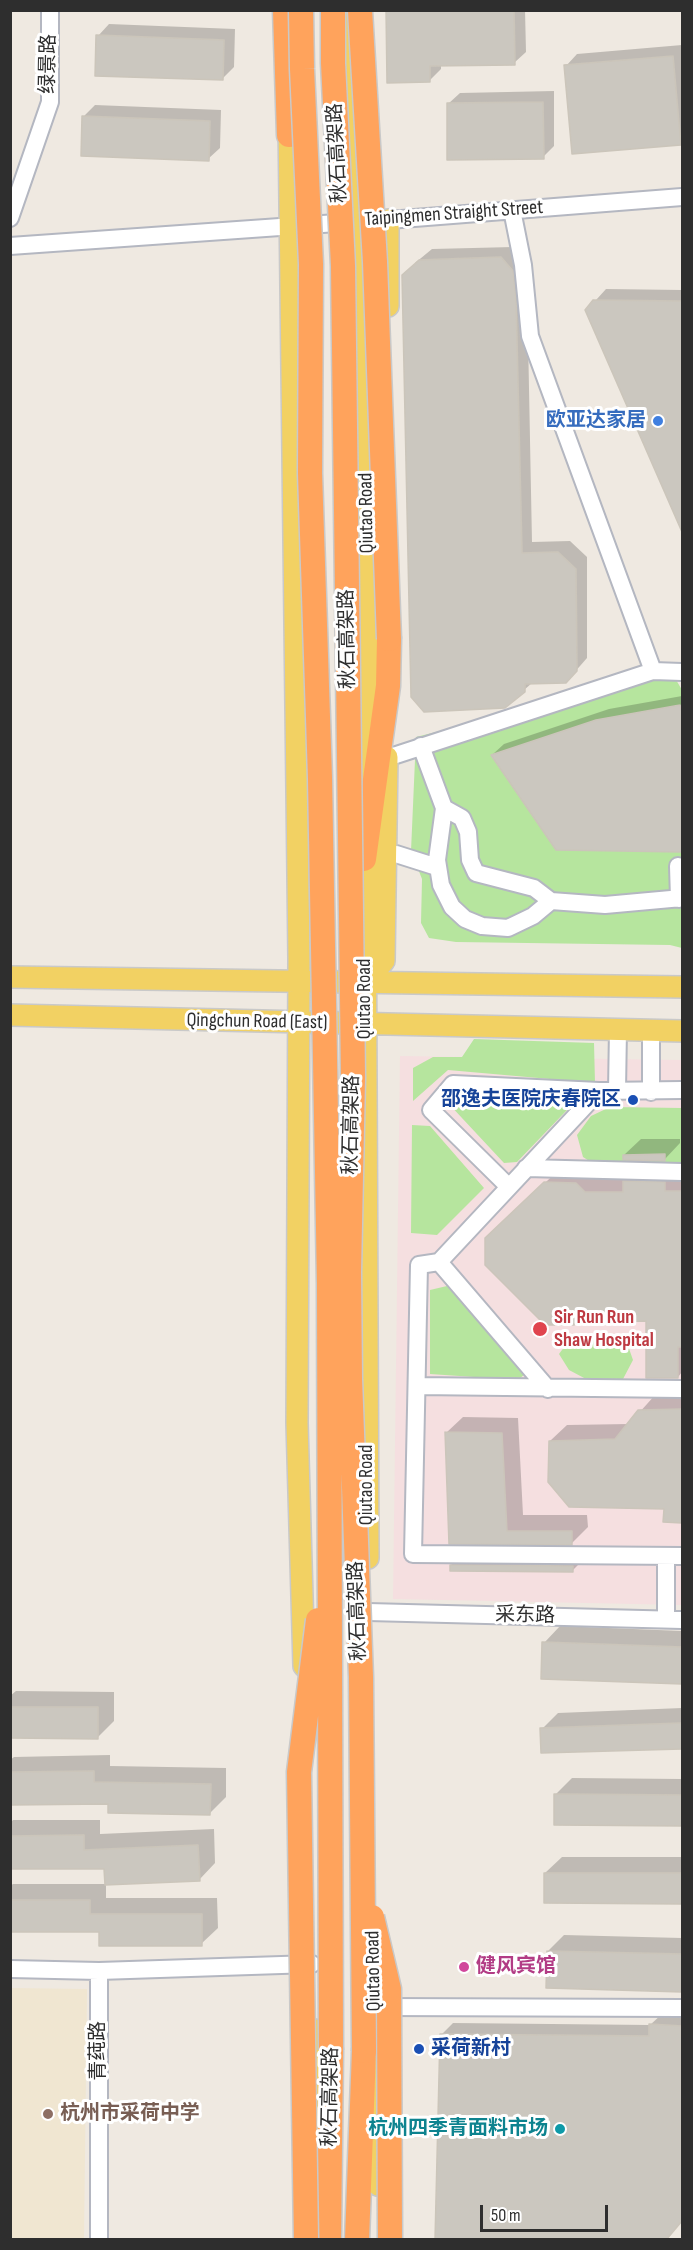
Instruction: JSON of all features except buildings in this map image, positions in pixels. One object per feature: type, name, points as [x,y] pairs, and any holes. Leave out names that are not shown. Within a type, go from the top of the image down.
[{"type":"highway","points":[[285,10],[289,135]]},
{"type":"highway","name":"秋石高架路","points":[[301,10],[311,264],[310,473],[326,1071],[331,2050],[329,2240]]},
{"type":"highway","name":"秋石高架路","points":[[333,10],[333,63],[344,266],[353,1078],[349,1272],[350,1379],[361,1677],[364,2051],[357,2240]]},
{"type":"highway","points":[[360,10],[373,212],[389,639],[388,686],[364,859]]},
{"type":"highway","points":[[306,2240],[299,1772],[329,1525]]},
{"type":"highway","points":[[362,1870],[389,1989],[390,2240]]},
{"type":"main road","points":[[290,10],[289,135],[299,982],[297,1023],[297,1435],[317,2114],[312,2240]]},
{"type":"main road","name":"Qiutao Road","points":[[347,10],[359,222],[371,661],[364,859],[368,1612],[378,2240]]},
{"type":"main road","points":[[365,983],[384,961],[387,758],[388,220]]},
{"type":"main road","name":"Qingchun Road (East)","points":[[10,977],[682,987]]},
{"type":"main road","name":"Qingchun Road (East)","points":[[10,1015],[682,1031]]},
{"type":"street","name":"绿景路","points":[[10,218],[50,102],[50,10]]},
{"type":"street","name":"Taipingmen Straight Street","points":[[10,246],[682,197]]},
{"type":"street","points":[[512,210],[523,265],[530,336],[653,672]]},
{"type":"street","points":[[387,758],[653,672],[682,672]]},
{"type":"street","points":[[421,747],[444,808],[437,867],[441,885],[452,907],[465,919],[482,926],[508,928],[533,916],[551,901]]},
{"type":"street","points":[[444,808],[462,818],[468,832],[470,860],[476,873],[534,888],[551,901],[605,905],[681,899],[678,866]]},
{"type":"street","points":[[396,854],[437,867]]},
{"type":"street","points":[[616,1091],[618,1029]]},
{"type":"street","points":[[651,1030],[651,1092]]},
{"type":"street","points":[[509,1187],[431,1110],[453,1084],[599,1091],[682,1090]]},
{"type":"street","points":[[599,1091],[439,1262],[419,1265],[413,1554],[674,1556],[674,1619]]},
{"type":"street","points":[[526,1168],[682,1172]]},
{"type":"street","points":[[439,1262],[548,1389]]},
{"type":"street","points":[[417,1386],[682,1389]]},
{"type":"street","name":"采东路","points":[[368,1612],[674,1619]]},
{"type":"street","points":[[10,1969],[99,1971],[313,1964]]},
{"type":"street","name":"青莼路","points":[[99,1971],[99,2240]]},
{"type":"street","points":[[375,2007],[682,2008]]},
{"type":"shaded area","name":"Sir Run Run Shaw Hospital","points":[[400,1056],[682,1060],[682,1605],[393,1599]]},
{"type":"shaded area","name":"杭州市采荷中学","points":[[11,1988],[87,1989],[84,2239],[11,2239]]},
{"type":"green space","points":[[672,673],[682,690],[682,948],[670,945],[456,942],[429,938],[421,923],[422,879],[411,851],[416,737]]},
{"type":"green space","points":[[474,1039],[594,1043],[595,1083],[448,1070],[413,1101],[413,1068],[433,1057],[462,1057]]},
{"type":"green space","points":[[459,1089],[564,1097],[567,1110],[517,1162],[504,1163],[448,1103]]},
{"type":"green space","points":[[610,1107],[682,1108],[682,1166],[594,1164],[583,1157],[577,1135],[591,1116]]},
{"type":"green space","points":[[412,1125],[430,1126],[484,1188],[437,1235],[411,1233]]},
{"type":"green space","points":[[447,1286],[526,1373],[518,1380],[430,1374],[430,1290]]},
{"type":"green space","points":[[571,1338],[626,1340],[633,1360],[623,1379],[586,1379],[569,1370],[559,1354]]},
{"type":"place","name":"欧亚达家居","points":[[658,421]]},
{"type":"place","name":"邵逸夫医院庆春院区","points":[[633,1100]]},
{"type":"place","name":"Sir Run Run Shaw Hospital","points":[[540,1329]]},
{"type":"place","name":"健风宾馆","points":[[464,1967]]},
{"type":"place","name":"采荷新村","points":[[419,2049]]},
{"type":"place","name":"杭州市采荷中学","points":[[48,2114]]},
{"type":"place","name":"杭州四季青面料市场","points":[[560,2129]]}]
